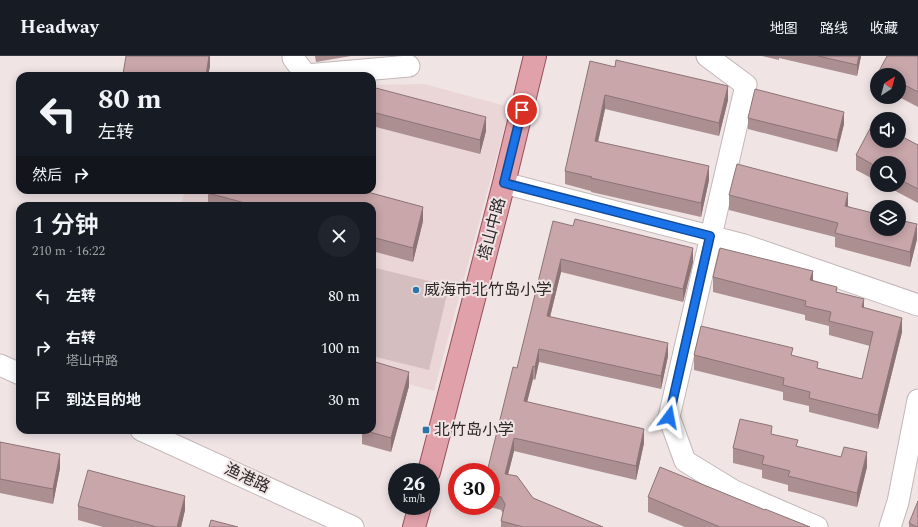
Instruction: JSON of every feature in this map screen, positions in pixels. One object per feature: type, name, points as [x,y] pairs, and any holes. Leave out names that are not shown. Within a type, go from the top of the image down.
[{"type":"main road","name":"塔山中路","points":[[431,463],[504,183],[535,56]]},
{"type":"main road","points":[[414,527],[417,515]]},
{"type":"street","points":[[292,56],[304,72]]},
{"type":"street","points":[[707,56],[746,86],[669,417],[685,461],[734,491],[817,527]]},
{"type":"street","points":[[341,72],[410,66]]},
{"type":"street","points":[[504,183],[744,244],[918,305]]},
{"type":"street","points":[[0,365],[16,372]]},
{"type":"street","points":[[890,527],[898,502],[910,483],[918,400]]},
{"type":"street","name":"渔港路","points":[[151,434],[353,527]]},
{"type":"shaded area","name":"威海市北竹岛小学","points":[[424,84],[510,107],[434,391],[376,375],[376,202],[182,202],[184,194],[376,194],[376,85]]},
{"type":"shaded area","points":[[376,268],[449,286],[429,370],[376,357]]},
{"type":"building","points":[[126,56],[209,56],[207,72],[123,72]]},
{"type":"building","points":[[818,56],[859,56],[857,65]]},
{"type":"building","points":[[887,56],[918,56],[918,92],[906,86],[906,68],[881,68]]},
{"type":"building","points":[[616,60],[728,86],[719,123],[605,95],[595,141],[709,166],[701,203],[565,171],[590,61],[615,67]]},
{"type":"building","points":[[376,88],[486,117],[480,140],[376,113]]},
{"type":"building","points":[[755,89],[844,112],[837,140],[748,118]]},
{"type":"building","points":[[870,129],[870,148],[906,148],[906,139],[918,145],[918,189],[906,183],[906,156],[870,156],[870,163],[856,155]]},
{"type":"building","points":[[737,164],[848,193],[845,206],[870,212],[870,236],[906,236],[906,222],[917,224],[910,252],[835,233],[838,223],[729,195]]},
{"type":"building","points":[[212,194],[375,194],[423,207],[413,248],[376,238],[376,202],[241,202]]},
{"type":"building","points":[[575,219],[693,248],[683,289],[561,259],[547,316],[668,343],[661,376],[539,349],[524,401],[644,429],[636,466],[514,438],[505,474],[517,476],[533,498],[603,527],[523,527],[501,521],[505,504],[500,497],[500,463],[489,463],[513,367],[517,368],[553,221],[573,226]]},
{"type":"building","points":[[720,248],[813,271],[810,280],[837,287],[836,292],[864,299],[862,307],[902,318],[878,415],[809,398],[810,392],[783,385],[784,378],[694,355],[701,326],[793,348],[791,355],[818,362],[817,368],[862,379],[873,332],[829,321],[831,312],[805,306],[806,301],[713,277]]},
{"type":"building","points":[[376,362],[409,372],[391,438],[376,434]]},
{"type":"building","points":[[740,419],[772,426],[771,434],[798,440],[796,446],[841,457],[844,447],[867,452],[857,493],[788,476],[790,471],[762,464],[764,456],[733,448]]},
{"type":"building","points":[[0,442],[60,454],[53,489],[0,479]]},
{"type":"building","points":[[660,467],[810,527],[720,527],[648,497]]},
{"type":"building","points":[[88,470],[185,496],[177,527],[157,527],[78,506]]},
{"type":"building","points":[[918,501],[918,527],[917,527],[909,523]]},
{"type":"building","points":[[211,520],[238,527],[209,527]]},
{"type":"place","name":"威海市北竹岛小学","points":[[416,290]]},
{"type":"place","name":"北竹岛小学","points":[[426,430]]},
{"type":"route","points":[[522,110],[504,183],[710,236],[669,417]]}]
